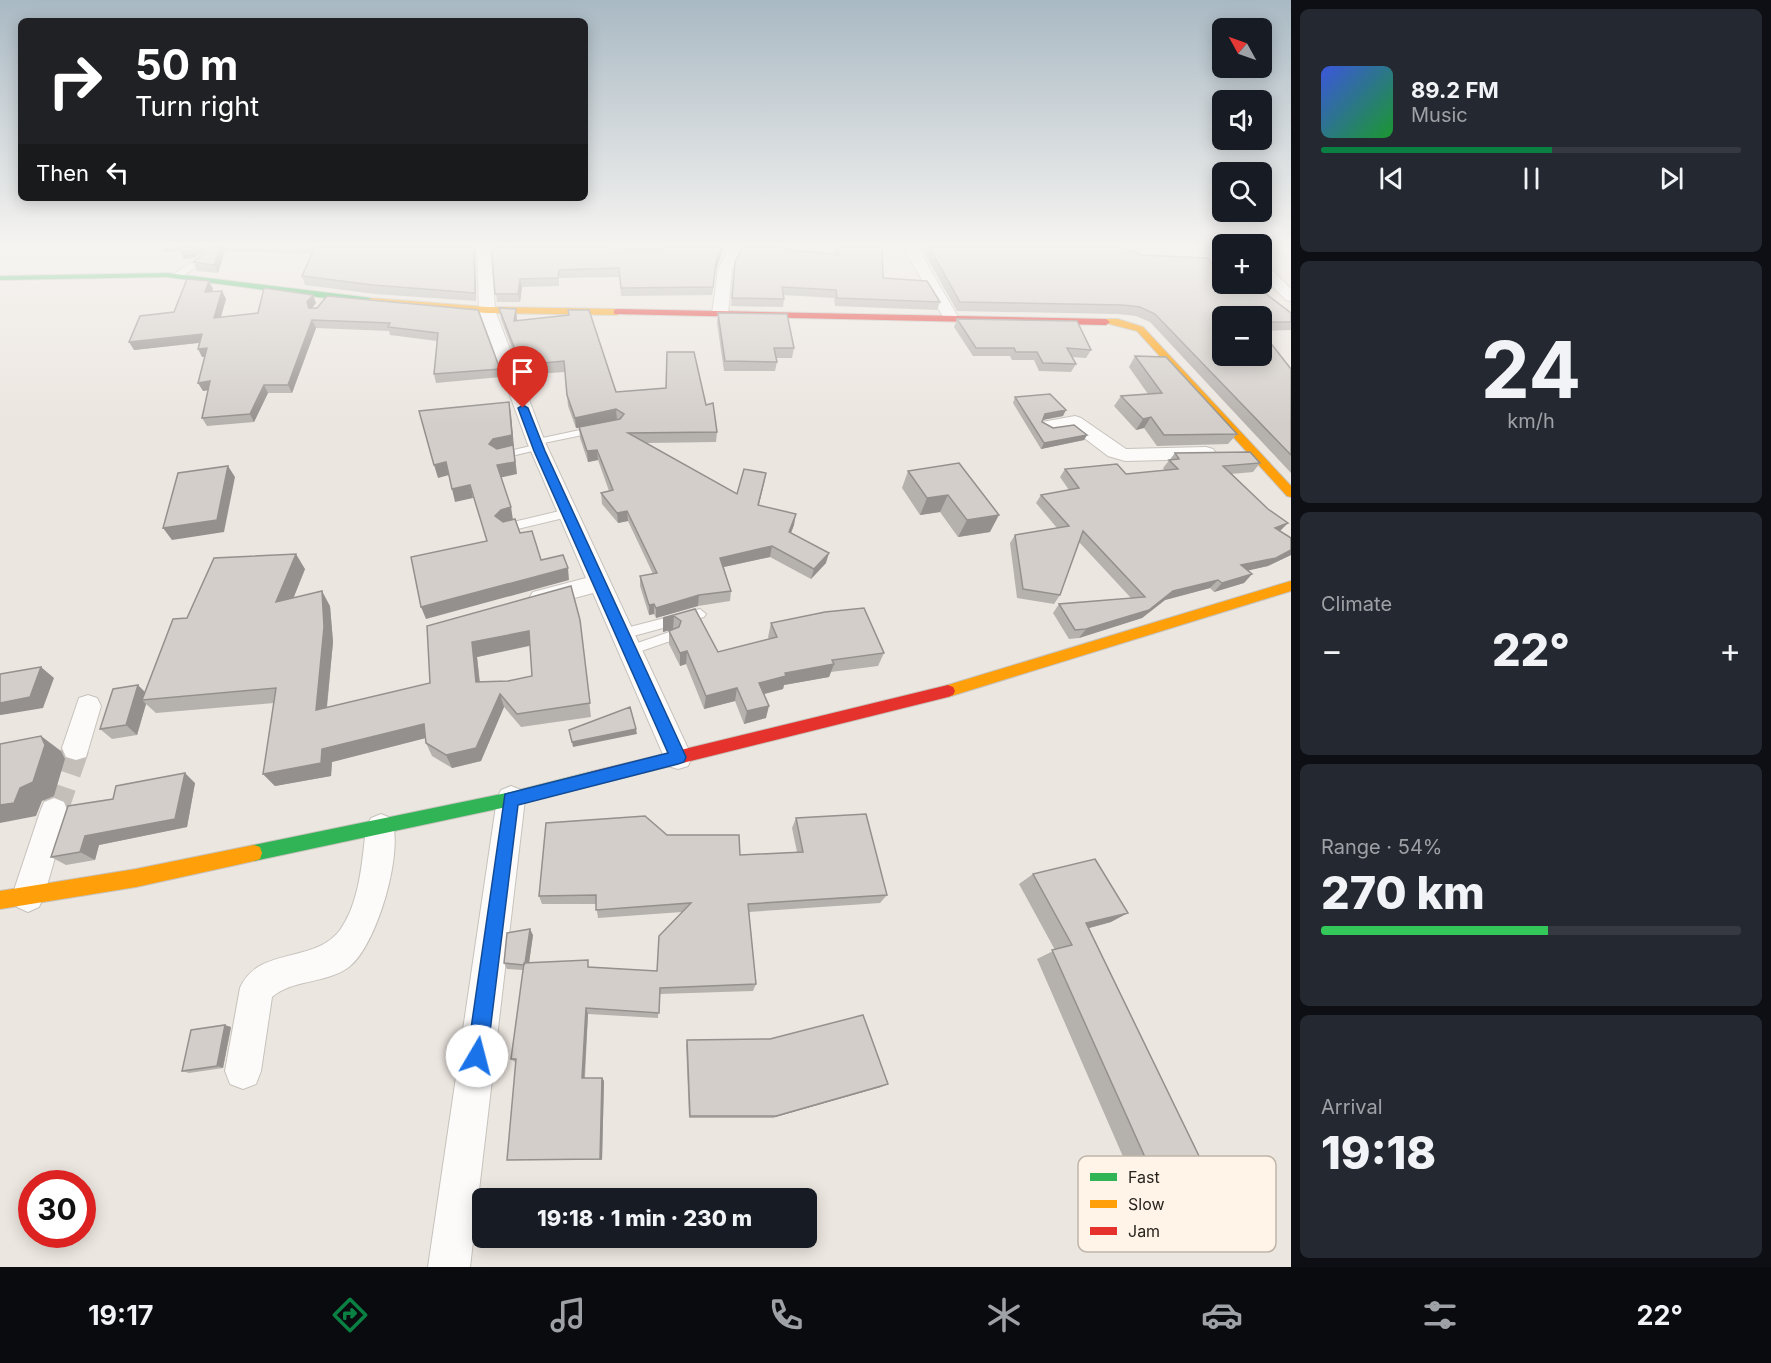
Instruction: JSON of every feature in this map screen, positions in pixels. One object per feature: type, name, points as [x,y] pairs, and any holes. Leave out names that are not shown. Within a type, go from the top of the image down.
[{"type":"street","points":[[433,306],[487,310],[1110,321],[1133,326],[1140,330],[1291,493]]},
{"type":"street","points":[[487,306],[518,409],[537,445],[678,757]]},
{"type":"street","points":[[720,314],[721,306]]},
{"type":"street","points":[[944,306],[950,317]]},
{"type":"street","points":[[1049,426],[1075,422],[1115,452],[1125,455],[1254,452]]},
{"type":"street","points":[[518,605],[600,583]]},
{"type":"street","points":[[14,898],[136,878],[511,799],[968,686],[1291,586]]},
{"type":"street","points":[[76,748],[88,706]]},
{"type":"street","points":[[449,1267],[511,799]]},
{"type":"street","points":[[14,898],[54,812]]},
{"type":"street","points":[[243,1071],[257,988],[265,979],[279,973],[336,957],[354,939],[376,870],[381,828]]},
{"type":"lane","points":[[499,456],[605,428]]},
{"type":"lane","points":[[505,528],[568,513]]},
{"type":"lane","points":[[626,642],[700,615]]},
{"type":"lane","points":[[626,642],[672,636]]},
{"type":"building","points":[[176,306],[218,306],[214,318],[258,313],[260,306],[317,308],[319,306],[436,306],[478,310],[500,369],[434,374],[438,333],[388,327],[390,323],[312,320],[288,385],[264,385],[250,414],[202,418],[210,381],[198,383],[207,348],[198,349],[202,334],[129,342],[140,316],[174,312]]},
{"type":"building","points":[[1133,306],[1212,306],[1212,366],[1272,366],[1272,345],[1291,369],[1291,455],[1155,314]]},
{"type":"building","points":[[1272,306],[1282,306],[1291,313],[1291,322],[1272,322]]},
{"type":"building","points":[[499,308],[516,309],[514,321],[569,315],[568,310],[589,310],[616,392],[666,388],[667,352],[694,352],[706,405],[713,403],[717,432],[628,433],[737,494],[744,469],[766,473],[758,505],[796,514],[789,532],[829,553],[814,569],[772,546],[720,558],[731,591],[699,595],[656,608],[654,604],[649,605],[640,576],[657,573],[627,511],[617,513],[601,493],[613,490],[597,450],[587,451],[579,427],[620,419],[624,414],[616,409],[575,418],[567,395],[564,361],[521,365]]},
{"type":"building","points":[[718,313],[787,314],[794,348],[774,348],[777,362],[725,361]]},
{"type":"building","points":[[957,319],[1077,321],[1091,350],[1067,348],[1076,364],[1043,363],[1037,352],[1016,352],[1014,348],[976,348]]},
{"type":"building","points":[[1135,356],[1166,357],[1237,434],[1164,435],[1151,417],[1143,419],[1121,396],[1162,393]]},
{"type":"building","points":[[1050,394],[1066,410],[1045,414],[1042,422],[1053,428],[1074,425],[1087,435],[1044,443],[1015,397]]},
{"type":"building","points":[[509,402],[512,435],[493,439],[489,444],[497,449],[513,445],[515,462],[497,465],[511,507],[501,510],[495,516],[503,522],[515,519],[520,533],[532,531],[541,560],[563,555],[568,568],[421,607],[411,557],[487,541],[470,485],[452,489],[446,462],[434,465],[419,411]]},
{"type":"building","points":[[1250,452],[1260,463],[1223,466],[1268,509],[1288,523],[1275,528],[1291,538],[1291,550],[1276,558],[1241,565],[1252,574],[1222,583],[1218,580],[1173,591],[1149,610],[1086,629],[1075,630],[1059,604],[1145,597],[1083,531],[1060,595],[1023,589],[1015,535],[1069,526],[1041,495],[1079,488],[1065,469],[1117,464],[1126,474],[1178,469],[1169,460],[1179,459],[1175,453]]},
{"type":"building","points":[[959,463],[999,515],[967,520],[948,495],[927,498],[908,471]]},
{"type":"building","points":[[228,466],[217,520],[163,528],[178,473]]},
{"type":"building","points":[[296,554],[276,602],[322,591],[324,627],[316,710],[430,683],[427,626],[571,586],[580,620],[590,703],[517,714],[500,694],[476,748],[446,755],[426,743],[424,724],[322,749],[321,763],[263,774],[276,688],[142,700],[173,619],[187,618],[214,558]],"holes":[[[529,631],[532,676],[508,681],[476,682],[472,642]]]},
{"type":"building","points":[[864,608],[884,653],[832,660],[834,664],[785,673],[786,676],[759,683],[769,706],[747,711],[737,688],[706,696],[687,651],[680,653],[669,631],[679,627],[681,621],[674,616],[663,618],[695,609],[718,652],[777,637],[771,623],[825,612]]},
{"type":"building","points":[[41,667],[30,697],[0,703],[0,674]]},
{"type":"building","points":[[138,685],[126,725],[100,729],[113,689]]},
{"type":"building","points":[[630,707],[636,729],[572,742],[569,730]]},
{"type":"building","points":[[41,736],[45,745],[33,782],[20,788],[14,803],[0,805],[0,744]]},
{"type":"building","points":[[185,773],[175,819],[85,836],[80,852],[51,857],[68,806],[113,799],[116,786]]},
{"type":"building","points":[[866,814],[887,895],[748,904],[756,984],[660,988],[659,1013],[586,1008],[582,1078],[602,1078],[600,1159],[507,1160],[516,1059],[511,1059],[524,963],[588,960],[588,967],[657,971],[659,936],[691,903],[596,910],[596,895],[539,896],[546,823],[645,816],[667,835],[739,835],[740,855],[803,852],[796,818]]},
{"type":"building","points":[[1095,859],[1128,913],[1086,923],[1199,1156],[1144,1156],[1052,950],[1072,945],[1033,874]]},
{"type":"building","points":[[530,929],[524,965],[504,963],[507,933]]},
{"type":"building","points":[[863,1015],[888,1084],[776,1116],[690,1116],[687,1040],[770,1039]]},
{"type":"building","points":[[225,1025],[217,1066],[182,1071],[191,1030]]},
{"type":"tunnel","points":[[54,812],[76,748]]},
{"type":"traffic: fast","points":[[254,853],[511,799],[594,778]]},
{"type":"traffic: slow","points":[[437,306],[487,310],[617,312]]},
{"type":"traffic: slow","points":[[1106,322],[1118,322],[1140,329],[1291,493]]},
{"type":"traffic: slow","points":[[948,691],[1291,586]]},
{"type":"traffic: slow","points":[[0,900],[136,878],[254,853]]},
{"type":"traffic: jam","points":[[617,312],[1106,322]]},
{"type":"traffic: jam","points":[[594,778],[948,691]]},
{"type":"route","points":[[477,1056],[511,799],[678,757],[540,451],[523,408]]}]
